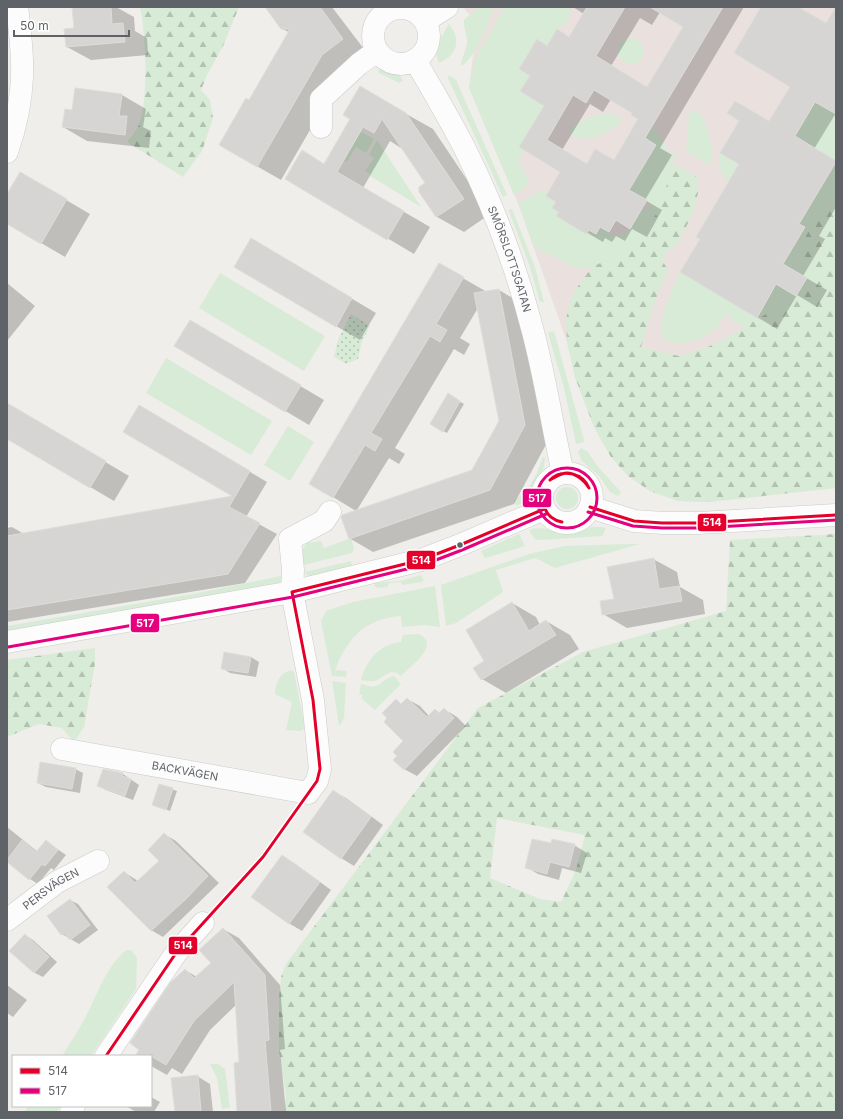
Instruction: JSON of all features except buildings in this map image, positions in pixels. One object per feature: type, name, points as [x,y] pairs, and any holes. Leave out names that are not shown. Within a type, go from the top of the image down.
[{"type":"street","points":[[7,152],[13,135],[19,105],[22,77],[20,30],[17,7]]},
{"type":"street","points":[[425,21],[447,7]]},
{"type":"street","points":[[402,8],[415,12],[425,21],[429,33],[429,40],[424,52],[415,60],[409,63],[394,64],[382,57],[377,51],[374,45],[373,32],[380,10],[402,8]]},
{"type":"street","points":[[321,126],[321,99],[359,64],[377,51]]},
{"type":"street","name":"SMÖRSLOTTSGATAN","points":[[415,60],[464,146],[493,211],[509,253],[533,330],[563,473]]},
{"type":"street","points":[[563,473],[573,474],[587,482],[592,497],[590,508],[584,517],[573,522],[568,523],[556,521],[551,518],[544,509],[542,502],[543,489],[551,479],[563,473]]},
{"type":"street","points":[[590,508],[634,521],[662,523],[699,523],[836,515]]},
{"type":"street","points":[[7,642],[292,592],[421,560],[468,542],[544,509]]},
{"type":"street","points":[[292,592],[293,570],[290,539],[324,521],[330,512]]},
{"type":"street","name":"BACKVÄGEN","points":[[62,749],[308,793],[317,781],[320,769],[313,700],[292,592]]},
{"type":"street","name":"PERSVÄGEN","points":[[10,913],[57,882],[98,861]]},
{"type":"street","points":[[107,1055],[176,953],[203,923]]},
{"type":"shaded area","points":[[463,7],[836,7],[836,488],[708,502],[678,501],[650,491],[628,476],[611,457],[594,427],[575,377],[567,342],[518,203],[469,88],[477,23]]},
{"type":"green space","points":[[140,7],[239,7],[223,46],[207,75],[201,90],[210,100],[213,118],[202,151],[183,177],[127,142],[138,127],[144,102],[145,50]]},
{"type":"green space","points":[[479,7],[494,7],[476,48],[466,62],[461,66],[467,43],[464,20]]},
{"type":"green space","points":[[505,7],[571,7],[568,21],[559,26],[547,46],[537,40],[519,69],[530,76],[520,92],[544,106],[519,147],[524,150],[518,160],[529,181],[524,189],[514,195],[469,88],[475,59]]},
{"type":"green space","points":[[449,24],[455,36],[456,47],[450,56],[439,63],[437,58],[437,48]]},
{"type":"green space","points":[[631,38],[641,41],[644,51],[641,61],[631,64],[621,61],[618,51],[621,41]]},
{"type":"green space","points":[[382,68],[389,68],[395,71],[400,75],[403,81],[399,83],[379,73],[378,71]]},
{"type":"green space","points":[[449,75],[456,80],[507,195],[503,197],[448,78]]},
{"type":"green space","points":[[815,102],[836,114],[836,161],[795,136]]},
{"type":"green space","points":[[691,110],[697,112],[706,124],[711,148],[712,161],[710,165],[686,151],[689,113]]},
{"type":"green space","points":[[609,113],[620,116],[622,119],[613,129],[605,133],[588,138],[580,138],[573,136],[569,132],[571,128],[580,122],[592,117]]},
{"type":"green space","points":[[651,128],[658,132],[667,150],[675,154],[673,166],[668,171],[666,192],[658,212],[639,235],[615,256],[592,267],[577,268],[534,247],[518,203],[543,190],[548,191],[546,196],[556,202],[552,208],[559,212],[557,216],[589,230],[600,227],[614,235],[619,236],[631,228],[641,210],[645,211],[650,202],[629,190],[656,145],[645,138]]},
{"type":"green space","points":[[360,131],[374,139],[366,153],[356,147],[347,162],[344,161]]},
{"type":"green space","points":[[377,140],[421,207],[370,176],[370,174],[365,171],[374,158],[369,155]]},
{"type":"green space","points":[[720,153],[810,206],[835,164],[836,201],[817,216],[818,278],[800,298],[786,302],[745,326],[736,323],[728,314],[719,321],[720,326],[700,339],[677,344],[663,338],[662,322],[680,272],[757,318],[767,299],[727,255],[796,296],[807,278],[725,229],[734,214],[792,248],[805,227],[728,182],[720,169]]},
{"type":"green space","points":[[673,166],[680,167],[698,178],[698,193],[693,213],[677,245],[668,250],[662,261],[668,269],[654,303],[641,347],[679,356],[703,349],[721,341],[786,302],[800,298],[817,278],[797,261],[806,236],[817,216],[836,201],[836,488],[708,502],[678,501],[650,491],[628,476],[611,457],[594,427],[575,377],[567,342],[566,319],[573,293],[592,267],[615,256],[639,235],[658,212],[666,192],[668,171]]},
{"type":"green space","points":[[512,209],[535,267],[544,302],[540,302],[530,267],[509,211]]},
{"type":"green space","points":[[220,273],[325,336],[304,371],[199,308]]},
{"type":"green space","points":[[351,314],[370,326],[362,341],[358,359],[346,364],[334,357],[338,340]]},
{"type":"green space","points":[[554,331],[584,440],[584,442],[576,444],[564,388],[548,333]]},
{"type":"green space","points":[[166,358],[272,421],[251,455],[146,393]]},
{"type":"green space","points":[[288,426],[314,442],[290,481],[264,465]]},
{"type":"green space","points":[[581,448],[587,451],[598,467],[621,492],[618,496],[610,492],[600,477],[581,460],[578,452]]},
{"type":"green space","points":[[543,457],[545,458],[544,465],[537,486],[528,498],[516,506],[514,501],[529,487],[536,475]]},
{"type":"green space","points":[[567,487],[575,490],[578,498],[575,506],[567,509],[559,506],[556,498],[559,490]]},
{"type":"green space","points":[[592,527],[603,527],[606,529],[602,536],[539,540],[535,539],[530,532],[531,529],[541,528],[561,533],[569,533]]},
{"type":"green space","points":[[519,534],[525,546],[486,558],[481,551]]},
{"type":"green space","points":[[836,534],[836,1112],[284,1112],[286,1096],[279,1050],[279,999],[281,977],[286,964],[478,708],[583,652],[726,611],[730,540]],"holes":[[[497,818],[585,835],[576,870],[561,902],[540,899],[490,878]]]},
{"type":"green space","points":[[351,538],[354,549],[352,553],[304,565],[302,562],[301,552],[307,543],[321,541],[324,548]]},
{"type":"green space","points":[[640,544],[555,568],[535,558],[496,570],[503,592],[456,623],[446,626],[441,585],[529,554],[564,546]]},
{"type":"green space","points":[[351,561],[352,567],[311,577],[305,572]]},
{"type":"green space","points":[[421,575],[424,581],[421,582],[402,585],[401,582],[389,583],[387,587],[378,588],[374,586],[375,583],[400,581]]},
{"type":"green space","points":[[283,576],[281,582],[277,584],[7,634],[7,626],[193,594]]},
{"type":"green space","points":[[435,586],[440,627],[425,625],[402,627],[401,616],[377,621],[359,632],[352,639],[340,658],[335,670],[347,671],[346,677],[332,676],[321,621],[326,611],[353,602]]},
{"type":"green space","points":[[419,634],[425,639],[427,644],[426,649],[417,661],[401,676],[392,672],[376,681],[361,680],[366,666],[380,650],[393,643],[401,642],[403,635]]},
{"type":"green space","points":[[95,648],[95,663],[84,727],[74,742],[62,728],[39,724],[7,737],[7,660]]},
{"type":"green space","points":[[292,670],[294,672],[304,724],[304,729],[300,731],[286,730],[292,702],[275,694],[277,682],[281,676]]},
{"type":"green space","points":[[394,676],[401,684],[375,710],[362,699],[362,695],[359,695],[361,684],[377,686]]},
{"type":"green space","points":[[332,681],[346,683],[344,718],[340,725],[339,725]]},
{"type":"green space","points":[[126,950],[131,950],[137,958],[136,989],[92,1055],[63,1055],[83,1021],[108,972]]},
{"type":"green space","points":[[210,1064],[218,1064],[225,1069],[230,1108],[222,1109],[217,1078]]},
{"type":"green space","points":[[28,1107],[60,1107],[57,1112],[25,1112]]},
{"type":"transit line","name":"517","points":[[567,468],[584,473],[592,481],[597,498],[592,515],[584,523],[567,528],[550,523],[542,515],[537,498],[542,481],[550,473],[567,468]]},
{"type":"transit line","name":"514","points":[[550,480],[560,474],[570,473],[578,476],[589,488]]},
{"type":"transit line","name":"514","points":[[550,480],[560,474],[572,474],[582,479],[589,488]]},
{"type":"transit line","name":"514","points":[[543,502],[549,515],[555,520],[562,522]]},
{"type":"transit line","name":"514","points":[[590,507],[634,521],[662,523],[699,523],[836,515]]},
{"type":"transit line","name":"514","points":[[292,592],[421,560],[544,509]]},
{"type":"transit line","name":"517","points":[[588,512],[633,526],[662,528],[699,528],[836,520]]},
{"type":"transit line","name":"517","points":[[8,647],[293,597],[423,565],[546,514]]},
{"type":"transit line","name":"514","points":[[107,1055],[176,953],[263,857],[317,781],[320,769],[313,700],[292,592]]}]
